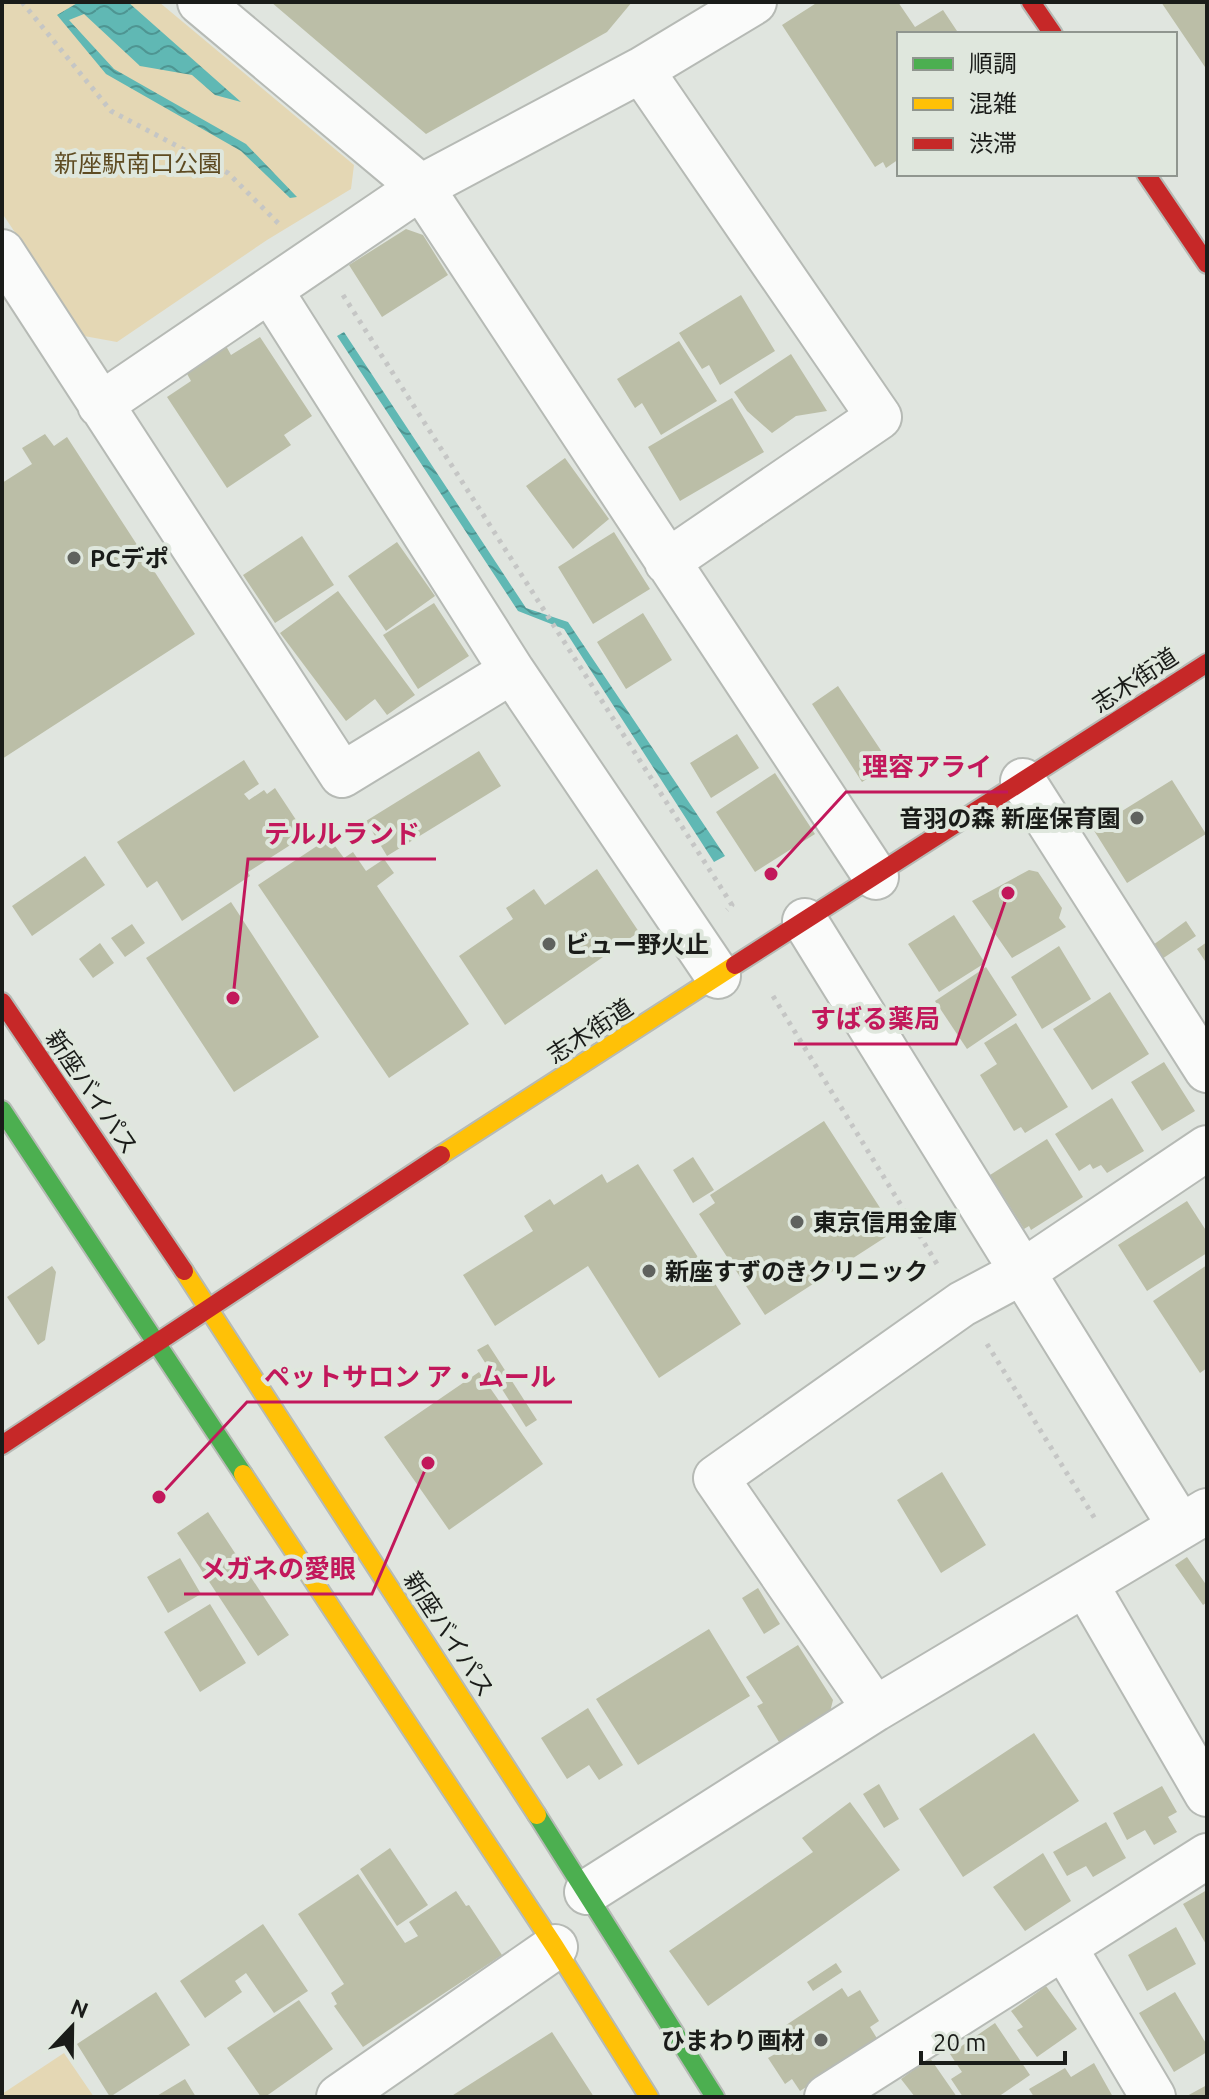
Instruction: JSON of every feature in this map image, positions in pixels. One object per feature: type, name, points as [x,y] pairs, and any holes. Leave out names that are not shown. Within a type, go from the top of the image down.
[{"type":"main road","points":[[1031,2],[1052,32]]},
{"type":"main road","points":[[1147,176],[1207,264]]},
{"type":"main road","name":"志木街道","points":[[2,1445],[718,976],[1207,663]]},
{"type":"main road","name":"新座バイパス","points":[[2,1002],[209,1307],[587,1892],[715,2097]]},
{"type":"main road","points":[[2,1110],[555,1947],[649,2097]]},
{"type":"street","points":[[200,2],[421,187],[876,877]]},
{"type":"street","points":[[100,405],[421,187],[641,70],[754,2]]},
{"type":"street","points":[[641,70],[879,417],[667,562]]},
{"type":"street","points":[[2,252],[342,775],[512,671]]},
{"type":"street","points":[[270,290],[512,671],[718,976]]},
{"type":"street","points":[[1023,781],[1207,1070]]},
{"type":"street","points":[[587,1892],[875,1709],[1193,1518],[1024,1271],[805,921]]},
{"type":"street","points":[[875,1709],[716,1478],[962,1304],[1024,1271],[1207,1148]]},
{"type":"street","points":[[1086,1585],[1207,1794]]},
{"type":"street","points":[[827,2097],[1207,1856]]},
{"type":"street","points":[[339,2097],[555,1947]]},
{"type":"street","points":[[1064,1947],[1153,2097]]},
{"type":"path","points":[[22,2],[111,111],[228,173],[284,231]]},
{"type":"green space","name":"新座駅南口公園","points":[[2,2],[159,2],[354,165],[351,189],[267,240],[117,342],[84,336],[2,213]]},
{"type":"green space","points":[[64,2053],[94,2097],[2,2097],[2,2094]]},
{"type":"water","points":[[79,2],[128,2],[241,102],[215,95],[192,75],[140,66],[84,14],[69,20],[114,69],[246,144],[297,197],[290,198],[241,151],[106,74],[57,15]]},
{"type":"water","points":[[344,332],[526,608],[568,622],[725,856],[714,862],[564,629],[518,611],[337,336]]},
{"type":"building","points":[[271,2],[632,2],[607,32],[426,134]]},
{"type":"building","points":[[818,2],[898,2],[915,27],[943,10],[958,32],[897,32],[897,160],[886,168],[883,162],[875,167],[782,25]]},
{"type":"building","points":[[1161,2],[1207,2],[1207,70]]},
{"type":"building","points":[[406,229],[423,235],[448,275],[382,317],[349,265]]},
{"type":"building","points":[[741,295],[775,351],[720,385],[709,365],[702,369],[679,333]]},
{"type":"building","points":[[260,337],[312,416],[284,435],[291,445],[227,488],[167,397],[191,381],[186,372],[226,346],[231,355]]},
{"type":"building","points":[[679,341],[717,401],[661,435],[642,403],[635,408],[617,379]]},
{"type":"building","points":[[791,354],[827,411],[796,416],[772,433],[747,411],[734,392]]},
{"type":"building","points":[[732,398],[764,452],[680,501],[648,447]]},
{"type":"building","name":"PCデポ","points":[[45,434],[54,446],[67,437],[195,634],[2,759],[2,483],[32,464],[22,448]]},
{"type":"building","points":[[565,458],[609,519],[573,549],[526,486]]},
{"type":"building","points":[[614,532],[650,589],[593,624],[558,567]]},
{"type":"building","points":[[302,536],[334,585],[275,623],[243,575]]},
{"type":"building","points":[[397,542],[435,596],[386,631],[348,576]]},
{"type":"building","points":[[338,591],[415,695],[387,715],[375,699],[346,721],[280,633]]},
{"type":"building","points":[[434,603],[469,656],[418,689],[383,635]]},
{"type":"building","points":[[643,613],[672,660],[626,689],[597,642]]},
{"type":"building","points":[[838,686],[890,764],[862,782],[812,704]]},
{"type":"building","points":[[737,734],[759,768],[711,798],[690,763]]},
{"type":"building","points":[[479,751],[501,786],[387,856],[366,821]]},
{"type":"building","points":[[244,760],[259,784],[244,794],[249,800],[264,790],[267,794],[275,788],[306,835],[248,872],[250,876],[182,921],[157,881],[147,888],[117,842]]},
{"type":"building","points":[[775,773],[815,834],[755,872],[716,812]]},
{"type":"building","points":[[1172,780],[1206,834],[1127,883],[1093,829]]},
{"type":"building","points":[[329,838],[344,858],[353,852],[366,871],[384,859],[394,873],[377,886],[469,1024],[389,1078],[258,885]]},
{"type":"building","points":[[85,856],[105,885],[32,936],[12,906]]},
{"type":"building","name":"ビュー野火止","points":[[597,869],[639,932],[505,1025],[459,956],[513,919],[506,908],[534,889],[545,905]]},
{"type":"building","points":[[1029,870],[1038,872],[1062,908],[1059,918],[1066,927],[1012,958],[972,901]]},
{"type":"building","points":[[231,902],[319,1037],[234,1092],[146,958]]},
{"type":"building","points":[[954,915],[985,963],[939,992],[908,944]]},
{"type":"building","points":[[1186,921],[1196,936],[1162,959],[1153,945]]},
{"type":"building","points":[[132,924],[145,943],[125,957],[111,938]]},
{"type":"building","points":[[1207,942],[1207,964],[1197,949]]},
{"type":"building","points":[[100,943],[114,963],[93,978],[79,959]]},
{"type":"building","points":[[1059,946],[1091,999],[1042,1029],[1011,977]]},
{"type":"building","points":[[986,967],[1017,1015],[967,1049],[935,1001]]},
{"type":"building","points":[[1110,992],[1149,1054],[1092,1090],[1053,1029]]},
{"type":"building","points":[[1016,1023],[1068,1107],[1025,1133],[1021,1127],[1014,1131],[980,1075],[997,1064],[984,1043]]},
{"type":"building","points":[[1164,1062],[1195,1111],[1162,1131],[1131,1082]]},
{"type":"building","points":[[1112,1098],[1144,1151],[1107,1173],[1101,1165],[1093,1169],[1090,1164],[1079,1171],[1055,1134]]},
{"type":"building","name":"東京信用金庫","points":[[824,1121],[895,1231],[765,1315],[699,1214],[715,1203],[710,1195]]},
{"type":"building","points":[[1047,1139],[1083,1197],[1031,1230],[1029,1226],[1024,1229],[990,1175]]},
{"type":"building","points":[[693,1157],[714,1190],[693,1203],[673,1170]]},
{"type":"building","name":"新座すずのきクリニック","points":[[638,1164],[741,1324],[659,1378],[588,1266],[495,1326],[463,1275],[533,1231],[524,1216],[550,1199],[554,1205],[602,1174],[607,1183]]},
{"type":"building","points":[[1187,1201],[1207,1232],[1207,1253],[1147,1291],[1118,1245]]},
{"type":"building","points":[[1207,1265],[1207,1368],[1200,1373],[1153,1301]]},
{"type":"building","points":[[52,1266],[56,1272],[45,1340],[38,1345],[7,1297]]},
{"type":"building","points":[[488,1344],[537,1420],[526,1427],[477,1350]]},
{"type":"building","points":[[479,1372],[543,1464],[449,1530],[384,1437]]},
{"type":"building","points":[[942,1472],[986,1545],[941,1573],[897,1500]]},
{"type":"building","points":[[208,1512],[289,1635],[258,1656],[177,1533]]},
{"type":"building","points":[[1187,1557],[1207,1586],[1207,1602],[1203,1605],[1175,1565]]},
{"type":"building","points":[[180,1558],[201,1594],[168,1613],[147,1577]]},
{"type":"building","points":[[758,1588],[780,1624],[764,1634],[742,1598]]},
{"type":"building","points":[[210,1604],[246,1663],[200,1692],[164,1632]]},
{"type":"building","points":[[709,1629],[750,1696],[638,1765],[596,1699]]},
{"type":"building","points":[[798,1645],[833,1700],[829,1716],[782,1747],[757,1706],[763,1703],[746,1677]]},
{"type":"building","points":[[588,1708],[623,1765],[599,1780],[589,1765],[567,1779],[541,1738]]},
{"type":"building","points":[[1034,1733],[1079,1801],[963,1877],[919,1809]]},
{"type":"building","points":[[879,1784],[899,1819],[884,1828],[863,1794]]},
{"type":"building","points":[[1162,1786],[1177,1812],[1168,1817],[1177,1832],[1154,1845],[1145,1830],[1127,1840],[1113,1813]]},
{"type":"building","points":[[850,1802],[900,1870],[708,2006],[669,1951],[813,1852],[802,1838]]},
{"type":"building","points":[[1106,1822],[1126,1858],[1093,1877],[1086,1866],[1067,1876],[1053,1852]]},
{"type":"building","points":[[390,1848],[428,1905],[397,1926],[360,1869]]},
{"type":"building","points":[[1043,1853],[1071,1901],[1025,1931],[993,1887]]},
{"type":"building","points":[[358,1874],[405,1943],[418,1936],[409,1922],[456,1891],[502,1955],[363,2047],[334,2006],[337,2004],[331,1993],[344,1984],[298,1914]]},
{"type":"building","points":[[1207,1890],[1207,1946],[1183,1904]]},
{"type":"building","points":[[263,1924],[308,1991],[274,2013],[246,1973],[235,1981],[242,1992],[205,2018],[180,1981]]},
{"type":"building","points":[[1176,1927],[1196,1964],[1147,1991],[1128,1955]]},
{"type":"building","points":[[836,1963],[842,1972],[813,1991],[807,1982]]},
{"type":"building","points":[[1046,1986],[1077,2029],[1037,2057],[1017,2030],[1023,2027],[1011,2011]]},
{"type":"building","name":"ひまわり画材","points":[[842,1988],[848,1997],[860,1990],[879,2021],[870,2027],[878,2040],[800,2091],[792,2079],[785,2084],[768,2058],[775,2054],[765,2039]]},
{"type":"building","points":[[156,1992],[190,2045],[110,2097],[77,2044]]},
{"type":"building","points":[[1175,1992],[1207,2045],[1207,2052],[1174,2072],[1139,2013]]},
{"type":"building","points":[[299,2000],[333,2049],[261,2097],[227,2048]]},
{"type":"building","points":[[995,2023],[1030,2075],[998,2097],[963,2097],[951,2079],[962,2072],[950,2054]]},
{"type":"building","points":[[552,2032],[594,2097],[450,2097]]},
{"type":"building","points":[[930,2058],[957,2097],[915,2097],[901,2079]]},
{"type":"building","points":[[1094,2063],[1113,2097],[1034,2097],[1029,2089],[1065,2068],[1071,2077]]},
{"type":"building","points":[[185,2079],[196,2097],[155,2097]]},
{"type":"building","points":[[1207,2085],[1207,2097],[1185,2097]]},
{"type":"traffic: fast","points":[[2,1110],[243,1474]]},
{"type":"traffic: fast","points":[[537,1815],[715,2097]]},
{"type":"traffic: slow","points":[[441,1155],[735,965]]},
{"type":"traffic: slow","points":[[184,1271],[537,1815]]},
{"type":"traffic: slow","points":[[243,1474],[555,1947],[649,2097]]},
{"type":"traffic: jam","points":[[1031,2],[1052,32]]},
{"type":"traffic: jam","points":[[1147,176],[1207,264]]},
{"type":"traffic: jam","points":[[735,965],[1207,663]]},
{"type":"traffic: jam","points":[[2,1002],[184,1271]]},
{"type":"traffic: jam","points":[[2,1445],[441,1155]]},
{"type":"place","name":"PCデポ","points":[[74,558]]},
{"type":"place","name":"音羽の森 新座保育園","points":[[1137,818]]},
{"type":"place","name":"理容アライ","points":[[771,874]]},
{"type":"place","name":"すばる薬局","points":[[1008,893]]},
{"type":"place","name":"ビュー野火止","points":[[549,944]]},
{"type":"place","name":"テルルランド","points":[[233,998]]},
{"type":"place","name":"東京信用金庫","points":[[797,1222]]},
{"type":"place","name":"新座すずのきクリニック","points":[[649,1271]]},
{"type":"place","name":"メガネの愛眼","points":[[428,1463]]},
{"type":"place","name":"ペットサロン ア・ムール","points":[[159,1497]]},
{"type":"place","name":"ひまわり画材","points":[[821,2040]]}]
